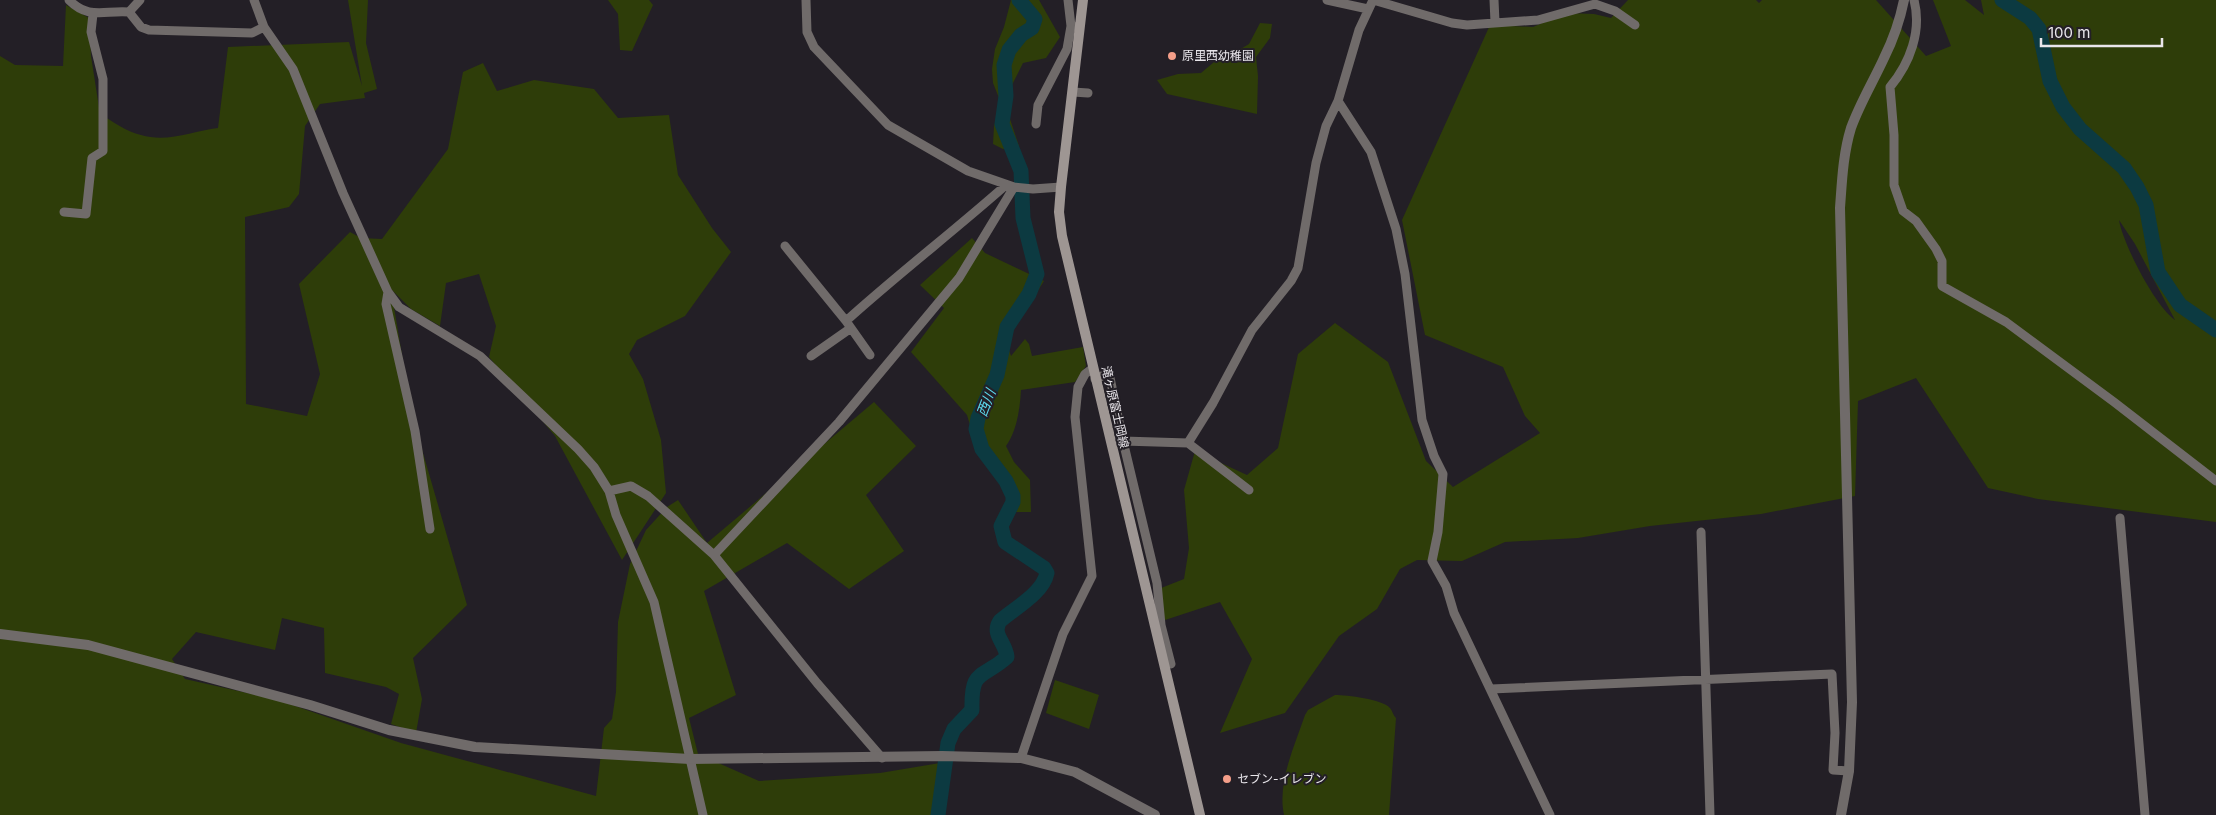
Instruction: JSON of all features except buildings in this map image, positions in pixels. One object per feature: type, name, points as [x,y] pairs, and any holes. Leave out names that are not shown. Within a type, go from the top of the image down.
[{"type":"main road","name":"滝ヶ原富士岡線","points":[[1083,0],[1076,26],[1073,92],[1061,187],[1059,212],[1062,236],[1200,815]]},
{"type":"street","points":[[69,0],[84,12],[93,14],[129,12],[140,0]]},
{"type":"street","points":[[254,0],[264,27],[293,69],[343,193],[388,292],[399,307],[480,356],[578,449],[594,467],[609,491],[616,515],[654,602],[703,815]]},
{"type":"street","points":[[806,0],[807,32],[814,47],[888,125],[968,172],[1010,186],[1029,188],[1061,187]]},
{"type":"street","points":[[1036,124],[1038,105],[1067,49],[1076,26],[1068,0]]},
{"type":"street","points":[[1327,0],[1368,9]]},
{"type":"street","points":[[1188,443],[1213,404],[1252,330],[1291,281],[1298,268],[1316,163],[1326,126],[1338,101],[1359,30],[1373,0],[1452,23],[1467,25],[1538,20],[1595,2],[1615,11],[1636,25]]},
{"type":"street","points":[[1494,0],[1495,22]]},
{"type":"street","points":[[1841,815],[1850,771],[1852,702],[1840,208],[1843,162],[1851,129],[1866,91],[1884,58],[1900,19],[1904,0]]},
{"type":"street","points":[[1914,0],[1917,10],[1915,41],[1898,78],[1890,87],[1894,135],[1894,185],[1903,211],[1916,221],[1936,249],[1942,261],[1942,286],[2006,322],[2216,481]]},
{"type":"street","points":[[129,12],[141,27],[149,30],[252,33],[264,27]]},
{"type":"street","points":[[64,212],[86,214],[92,158],[103,151],[103,79],[91,32],[93,14]]},
{"type":"street","points":[[1073,92],[1088,93]]},
{"type":"street","points":[[1338,101],[1371,152],[1396,229],[1405,274],[1422,420],[1434,456],[1443,474],[1438,532],[1432,562],[1446,586],[1454,613],[1550,815]]},
{"type":"street","points":[[811,356],[849,325],[897,275],[1010,186]]},
{"type":"street","points":[[714,555],[839,422],[960,278],[1010,186]]},
{"type":"street","points":[[785,246],[849,325],[870,355]]},
{"type":"street","points":[[388,292],[386,304],[416,431],[430,529]]},
{"type":"street","points":[[1021,758],[1063,634],[1092,576],[1076,417],[1078,387],[1084,374],[1093,368]]},
{"type":"street","points":[[1095,379],[1108,373],[1158,583],[1161,625],[1171,664]]},
{"type":"street","points":[[1123,441],[1188,443],[1249,490]]},
{"type":"street","points":[[609,491],[631,486],[648,496],[714,555],[817,684],[882,758]]},
{"type":"street","points":[[2120,518],[2145,815]]},
{"type":"street","points":[[1701,532],[1710,815]]},
{"type":"street","points":[[0,634],[88,645],[310,705],[389,730],[475,747],[690,759],[942,756],[1021,758],[1075,772],[1155,815]]},
{"type":"street","points":[[1491,689],[1706,678],[1832,674],[1835,733],[1833,770],[1850,771]]},
{"type":"green space","points":[[348,0],[368,0],[366,43],[377,89],[364,93],[365,98],[320,104],[305,126],[299,194],[289,207],[245,217],[246,404],[307,416],[320,374],[299,284],[350,232],[361,238],[382,239],[448,149],[463,72],[483,63],[497,91],[534,80],[594,89],[618,118],[669,115],[678,175],[712,228],[731,252],[685,316],[637,340],[629,354],[643,379],[661,440],[666,493],[622,560],[555,436],[489,357],[496,326],[479,274],[446,283],[440,326],[411,309],[391,289],[412,415],[467,605],[413,658],[422,699],[416,733],[391,724],[399,694],[386,687],[325,673],[324,628],[282,618],[275,650],[196,632],[172,659],[185,679],[278,700],[401,743],[596,796],[604,728],[612,719],[616,692],[618,622],[630,564],[646,530],[667,507],[678,500],[707,543],[874,402],[916,446],[866,495],[904,551],[849,589],[787,543],[704,591],[736,695],[689,718],[698,754],[759,781],[880,773],[940,763],[935,815],[0,815],[0,56],[15,65],[63,66],[66,5],[89,18],[91,56],[100,114],[136,134],[160,138],[180,136],[218,128],[228,47],[349,42],[362,86]]},
{"type":"green space","points":[[608,0],[649,0],[653,5],[632,51],[620,50],[618,14]]},
{"type":"green space","points":[[1011,0],[1039,0],[1060,37],[1046,58],[1023,63],[1007,95],[1010,119],[1019,146],[1003,149],[993,144],[994,126],[1001,103],[993,83],[992,69],[995,49],[1004,27]]},
{"type":"green space","points":[[1628,0],[1756,0],[1759,3],[1762,0],[1876,0],[1926,56],[1951,46],[1933,0],[1965,0],[1984,15],[1981,0],[2216,0],[2216,522],[2038,499],[1988,488],[1916,378],[1858,401],[1855,496],[1761,514],[1650,526],[1578,538],[1505,542],[1462,561],[1417,560],[1400,569],[1377,609],[1339,636],[1285,713],[1220,733],[1252,659],[1220,602],[1165,620],[1156,590],[1184,579],[1189,548],[1184,490],[1195,451],[1247,475],[1278,448],[1298,354],[1335,323],[1388,362],[1426,461],[1453,487],[1540,433],[1525,416],[1503,367],[1425,335],[1402,220],[1490,25],[1533,27],[1566,13],[1594,14],[1611,18]],"holes":[[[2119,220],[2135,244],[2175,320],[2158,302],[2141,274],[2127,244]]]},
{"type":"green space","points":[[1260,23],[1272,24],[1270,38],[1256,57],[1258,76],[1257,114],[1167,94],[1157,80],[1178,74],[1201,73],[1220,57],[1232,54],[1249,44]]},
{"type":"green space","points":[[972,238],[985,253],[1044,281],[1006,341],[1011,356],[1025,339],[1029,344],[1032,356],[1083,347],[1086,366],[1075,382],[1021,390],[1019,412],[1010,440],[1006,446],[1014,462],[1030,480],[1031,512],[1014,512],[1008,490],[977,449],[967,415],[911,352],[944,308],[920,285]]},
{"type":"green space","points":[[1055,680],[1099,695],[1089,729],[1046,713]]},
{"type":"green space","points":[[1335,695],[1380,702],[1390,708],[1396,718],[1389,815],[1284,815],[1282,802],[1285,777],[1305,715],[1308,710]]},
{"type":"waterway","name":"西川","points":[[938,815],[948,743],[954,729],[972,710],[973,687],[979,676],[1007,657],[997,630],[1000,621],[1034,594],[1047,573],[1044,568],[1005,542],[1001,526],[1013,502],[1013,496],[1006,481],[982,449],[976,429],[978,418],[997,375],[1007,327],[1029,294],[1037,274],[1023,218],[1021,171],[1002,124],[1006,96],[1004,65],[1009,50],[1021,35],[1032,28],[1035,19],[1019,0]]},
{"type":"waterway","points":[[2002,0],[2030,18],[2039,29],[2050,81],[2063,107],[2080,129],[2124,168],[2137,187],[2146,205],[2158,272],[2180,305],[2216,330]]},
{"type":"place","name":"原里西幼稚園","points":[[1172,56]]},
{"type":"place","name":"セブン-イレブン","points":[[1227,779]]}]
